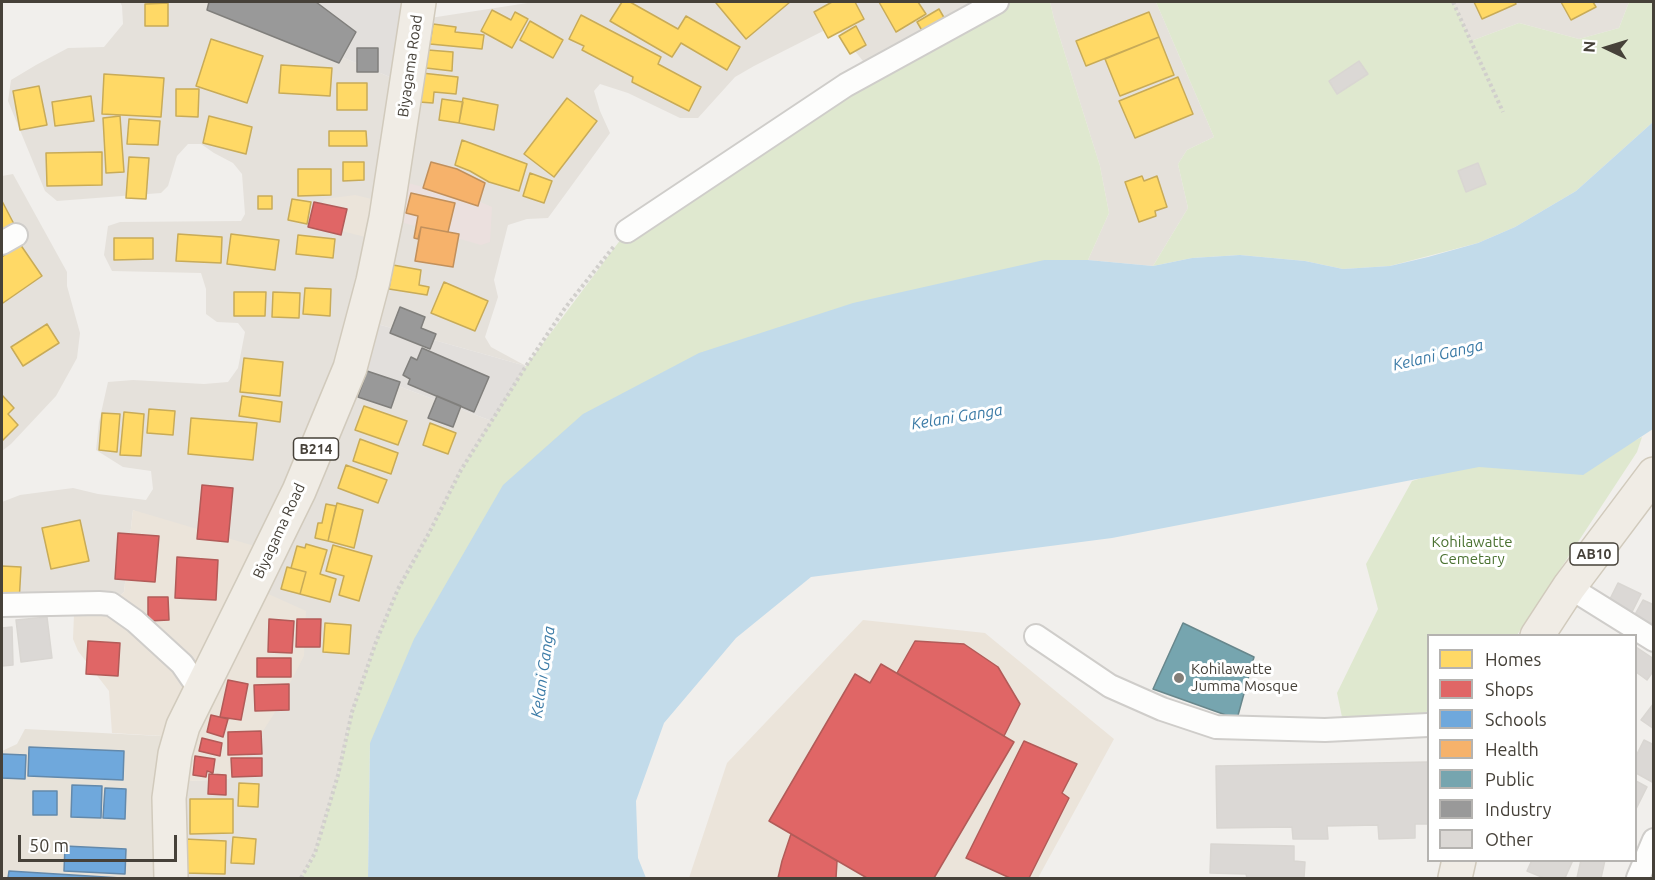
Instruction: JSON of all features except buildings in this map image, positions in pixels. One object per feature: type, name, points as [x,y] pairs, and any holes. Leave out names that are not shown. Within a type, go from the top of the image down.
[{"type":"main road","name":"Biyagama Road","points":[[171,879],[169,798],[175,754],[183,726],[299,491],[350,368],[387,218],[419,2]]},
{"type":"main road","name":"AB10","points":[[1538,634],[1569,587],[1653,474]]},
{"type":"main road","points":[[1455,879],[1459,862]]},
{"type":"street","points":[[627,231],[846,85],[997,2]]},
{"type":"street","points":[[1569,587],[1653,640]]},
{"type":"street","points":[[2,605],[111,604],[135,621],[182,664],[200,690]]},
{"type":"street","points":[[1036,636],[1110,686],[1162,709],[1216,727],[1325,730],[1427,725]]},
{"type":"street","points":[[1638,879],[1653,840]]},
{"type":"path","points":[[1453,2],[1503,112]]},
{"type":"path","points":[[302,879],[315,853],[338,775],[352,712],[376,642],[398,589],[461,470],[526,366],[565,309],[604,257],[627,231]]},
{"type":"shaded area","points":[[120,2],[208,2],[407,84],[417,20],[534,2],[997,2],[871,71],[838,30],[829,28],[735,77],[698,118],[680,118],[628,93],[600,84],[594,91],[610,133],[548,218],[527,219],[508,225],[494,280],[498,297],[485,337],[491,347],[526,366],[363,320],[350,368],[492,421],[461,470],[398,589],[376,642],[352,712],[338,775],[315,853],[301,878],[171,878],[171,782],[227,779],[234,776],[252,747],[252,587],[133,510],[124,592],[111,604],[2,605],[2,502],[20,495],[73,488],[98,494],[146,500],[153,489],[151,471],[123,467],[96,450],[99,422],[108,382],[133,380],[204,384],[228,382],[238,368],[245,332],[238,323],[217,322],[206,314],[206,289],[201,273],[112,271],[104,255],[108,226],[120,222],[241,221],[245,214],[242,174],[233,163],[201,144],[188,144],[177,156],[168,186],[161,193],[57,201],[45,191],[8,101],[11,80],[36,65],[68,48],[104,47],[123,24]]},
{"type":"shaded area","points":[[208,2],[419,2],[407,84]]},
{"type":"shaded area","points":[[1050,2],[1156,2],[1214,137],[1187,150],[1178,164],[1188,208],[1153,266],[1088,260],[1109,213],[1100,166]]},
{"type":"shaded area","points":[[1453,2],[1629,2],[1619,28],[1579,39],[1519,23],[1471,41]]},
{"type":"shaded area","points":[[13,174],[67,272],[67,286],[80,333],[77,358],[56,396],[2,451],[2,176]]},
{"type":"shaded area","points":[[392,179],[478,201],[492,207],[490,242],[481,245],[387,218]]},
{"type":"shaded area","points":[[355,195],[389,203],[381,241],[318,225],[317,217],[324,199]]},
{"type":"shaded area","points":[[363,320],[526,366],[492,421],[350,368]]},
{"type":"shaded area","points":[[133,510],[258,547],[253,587],[306,611],[304,656],[274,714],[234,776],[227,779],[171,782],[179,737],[112,733],[109,691],[78,651],[73,639],[74,614],[111,604],[124,592]]},
{"type":"shaded area","points":[[863,620],[985,633],[1114,739],[1038,878],[689,878],[727,763]]},
{"type":"shaded area","points":[[25,729],[179,737],[171,878],[2,878],[2,751],[17,744]]},
{"type":"green space","points":[[997,2],[1050,2],[1100,166],[1109,213],[1088,260],[1044,260],[370,743],[368,878],[301,878],[315,853],[338,775],[352,712],[376,642],[398,589],[461,470],[526,366],[627,231]]},
{"type":"green space","points":[[1156,2],[1453,2],[1471,41],[1519,23],[1579,39],[1619,28],[1629,2],[1653,2],[1653,122],[1576,191],[1515,227],[1478,243],[1390,266],[1343,269],[1305,261],[1240,255],[1192,258],[1153,266],[1188,208],[1178,164],[1187,150],[1214,137]]},
{"type":"green space","name":"Kohilawatte Cemetary","points":[[1642,437],[1637,452],[1518,634],[1427,634],[1426,714],[1342,717],[1337,693],[1378,609],[1366,564],[1412,481],[1475,461],[1578,467]]},
{"type":"water","name":"Kelani Ganga","points":[[1653,122],[1653,429],[1583,475],[1479,467],[1112,538],[811,577],[736,638],[664,723],[636,801],[638,858],[646,878],[368,878],[370,743],[414,639],[503,485],[583,414],[699,353],[853,303],[1044,260],[1088,260],[1153,266],[1192,258],[1240,255],[1305,261],[1343,269],[1390,266],[1428,257],[1478,243],[1515,227],[1576,191]]},
{"type":"place","name":"Kohilawatte Jumma Mosque","points":[[1179,678]]}]
